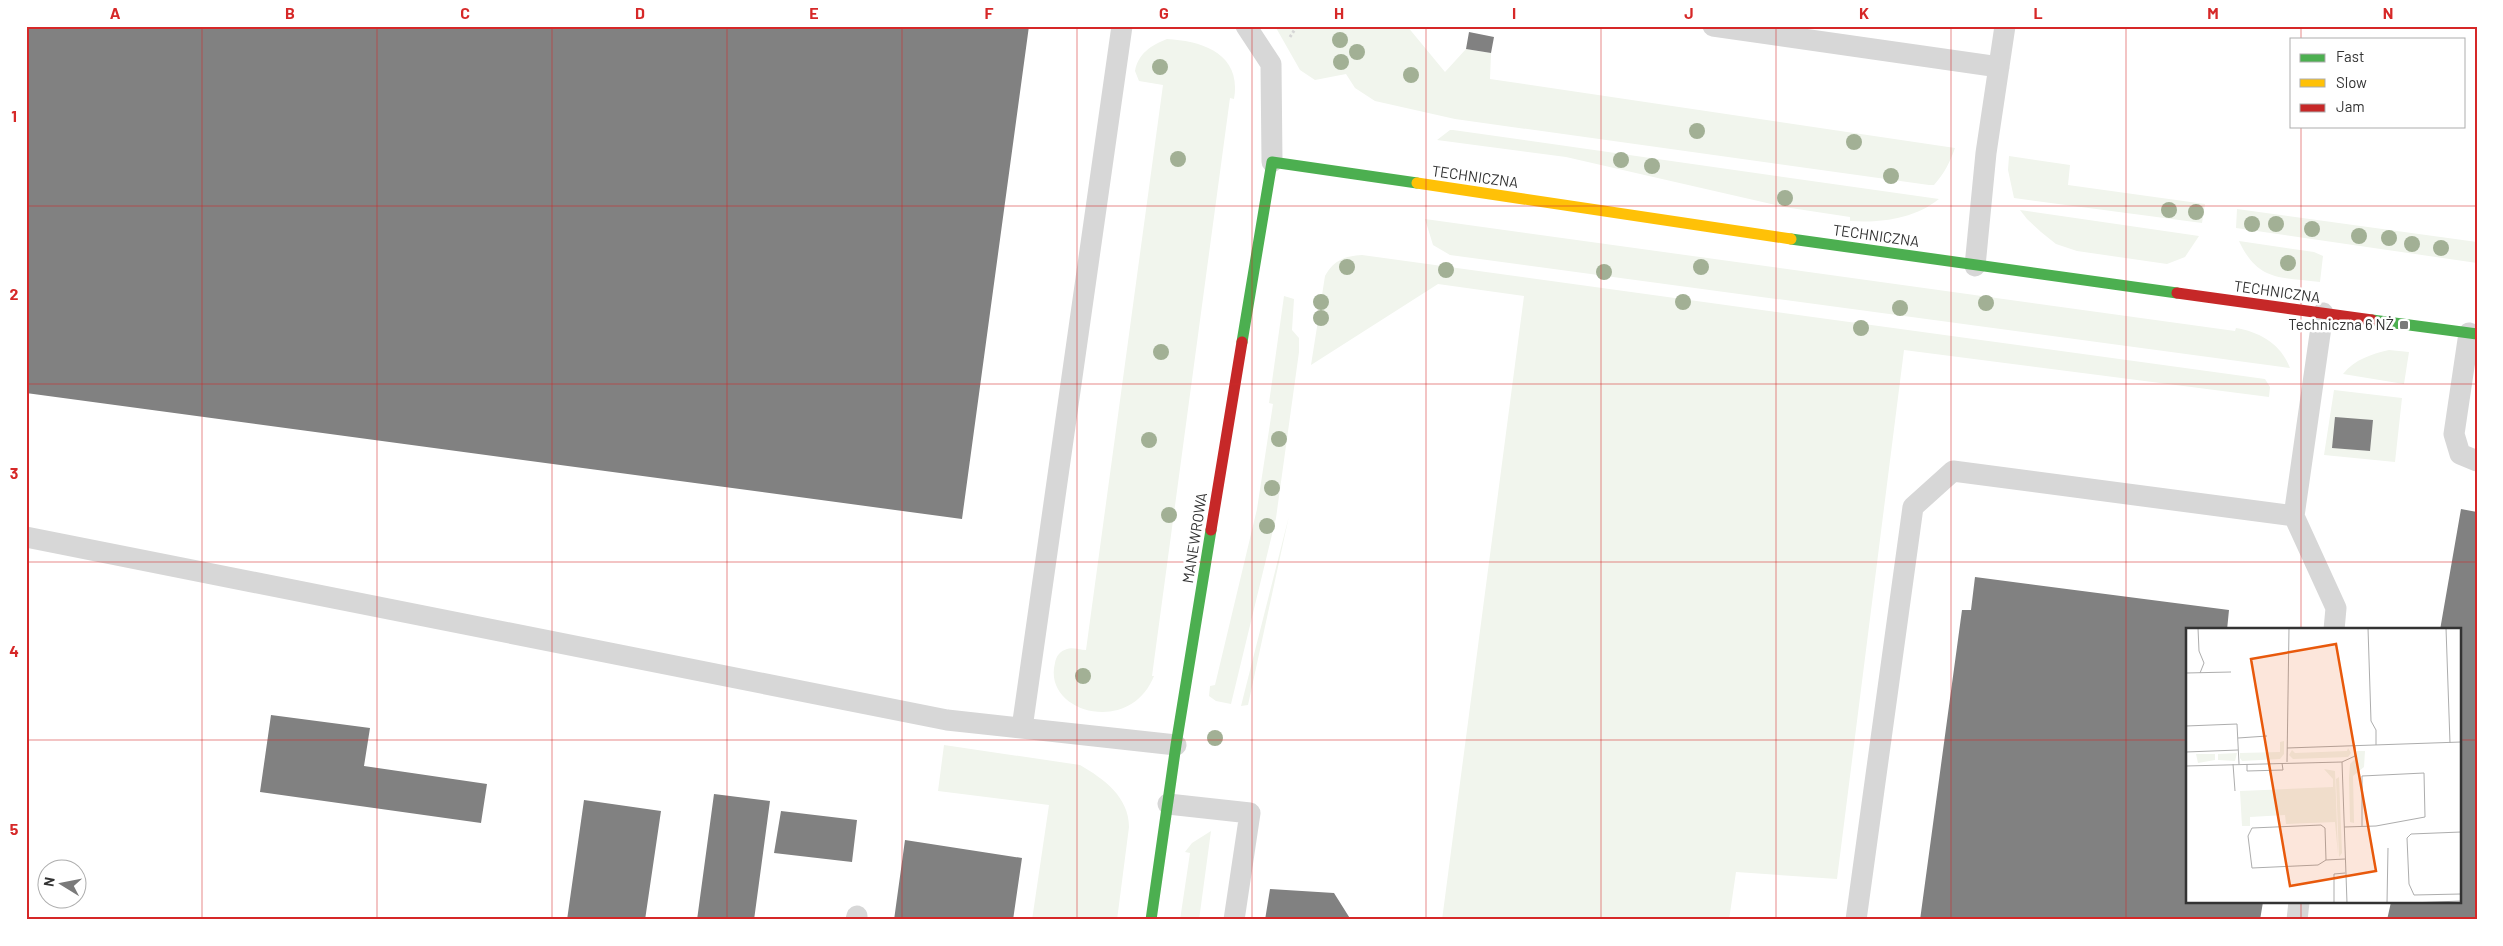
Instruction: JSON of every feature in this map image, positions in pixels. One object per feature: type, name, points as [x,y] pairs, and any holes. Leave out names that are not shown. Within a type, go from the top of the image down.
[{"type":"street","name":"TECHNICZNA","points":[[1272,162],[1975,266],[2473,334]]},
{"type":"street","name":"MANEWROWA","points":[[1151,920],[1176,745],[1272,162]]},
{"type":"lane","points":[[1022,728],[1122,26]]},
{"type":"lane","points":[[1246,26],[1271,64],[1272,162]]},
{"type":"lane","points":[[1713,26],[1999,67]]},
{"type":"lane","points":[[1975,266],[1986,153],[2005,26]]},
{"type":"lane","points":[[2323,313],[2294,516],[2336,608],[2334,628]]},
{"type":"lane","points":[[2473,334],[2454,434],[2460,454],[2477,461]]},
{"type":"lane","points":[[1856,920],[1913,507],[1953,471],[2294,516]]},
{"type":"lane","points":[[26,537],[947,720],[1176,745]]},
{"type":"lane","points":[[1168,804],[1250,813],[1234,920]]},
{"type":"lane","points":[[2297,920],[2299,904]]},
{"type":"shaded area","points":[[1275,26],[1407,26],[1445,72],[1466,49],[1491,53],[1490,79],[1955,148],[1941,177],[1934,185],[1929,185],[1455,119],[1375,101],[1355,88],[1346,74],[1315,80],[1300,70]]},
{"type":"shaded area","points":[[1167,39],[1181,40],[1206,47],[1226,61],[1232,71],[1235,84],[1234,99],[1230,98],[1152,676],[1154,676],[1142,695],[1127,707],[1109,712],[1091,711],[1074,705],[1062,694],[1055,680],[1055,663],[1059,654],[1065,650],[1071,648],[1086,650],[1163,85],[1139,81],[1135,71],[1139,60],[1146,51]]},
{"type":"shaded area","points":[[1450,130],[1939,199],[1919,211],[1897,218],[1850,221],[1850,217],[1784,207],[1566,157],[1437,140]]},
{"type":"shaded area","points":[[2009,156],[2070,165],[2068,185],[2205,204],[2202,223],[2014,198],[2008,170]]},
{"type":"shaded area","points":[[2237,209],[2477,242],[2477,263],[2236,228]]},
{"type":"shaded area","points":[[2020,210],[2199,236],[2185,257],[2167,264],[2077,251],[2056,244],[2027,219]]},
{"type":"shaded area","points":[[1425,219],[2235,331],[2236,328],[2269,340],[2281,352],[2290,368],[1450,255],[1433,245]]},
{"type":"shaded area","points":[[2239,241],[2314,252],[2323,256],[2320,282],[2282,278],[2263,271],[2246,254]]},
{"type":"shaded area","points":[[1362,255],[2265,379],[2270,387],[2269,397],[1904,350],[1837,879],[1736,872],[1729,920],[1442,920],[1524,296],[1438,284],[1311,365],[1325,276],[1332,266],[1340,260],[1350,256]]},
{"type":"shaded area","points":[[1284,296],[1294,299],[1292,330],[1299,338],[1299,352],[1276,518],[1231,704],[1216,701],[1209,696],[1210,686],[1215,685],[1257,509],[1273,404],[1269,403]]},
{"type":"shaded area","points":[[2389,350],[2409,352],[2404,384],[2343,374],[2358,361],[2370,355]]},
{"type":"shaded area","points":[[2334,390],[2402,398],[2395,462],[2324,455]]},
{"type":"shaded area","points":[[1289,516],[1248,705],[1241,706]]},
{"type":"shaded area","points":[[944,745],[1080,765],[1098,776],[1114,790],[1125,807],[1129,827],[1117,920],[1032,920],[1049,805],[938,791]]},
{"type":"shaded area","points":[[1211,831],[1199,920],[1180,920],[1190,853],[1185,852],[1192,843]]},
{"type":"building","points":[[26,26],[1029,26],[962,519],[26,393]]},
{"type":"building","points":[[1469,32],[1494,37],[1491,53],[1466,49]]},
{"type":"building","points":[[2335,417],[2373,420],[2370,451],[2332,448]]},
{"type":"building","points":[[2461,509],[2477,512],[2477,920],[2387,920],[2391,904],[2460,904],[2460,628],[2440,628]]},
{"type":"building","points":[[1975,577],[2229,610],[2227,628],[2186,628],[2186,904],[2263,904],[2260,920],[1920,920],[1962,610],[1971,610]]},
{"type":"building","points":[[271,715],[370,728],[364,766],[487,784],[481,823],[260,792]]},
{"type":"building","points":[[714,794],[770,801],[754,920],[697,920]]},
{"type":"building","points":[[584,800],[661,811],[645,920],[567,920]]},
{"type":"building","points":[[781,811],[857,820],[852,862],[774,853]]},
{"type":"building","points":[[905,840],[1022,858],[1013,920],[894,920]]},
{"type":"building","points":[[1270,889],[1334,893],[1351,920],[1265,920]]},
{"type":"traffic: fast","points":[[1242,342],[1272,162],[1417,183]]},
{"type":"traffic: fast","points":[[1791,239],[2177,293]]},
{"type":"traffic: fast","points":[[2372,320],[2477,334]]},
{"type":"traffic: fast","points":[[1151,920],[1176,745],[1211,530]]},
{"type":"traffic: slow","points":[[1417,183],[1791,239]]},
{"type":"traffic: jam","points":[[2177,293],[2372,320]]},
{"type":"traffic: jam","points":[[1211,530],[1242,342]]},
{"type":"place","name":"Techniczna 6 NŻ","points":[[2404,325]]}]
